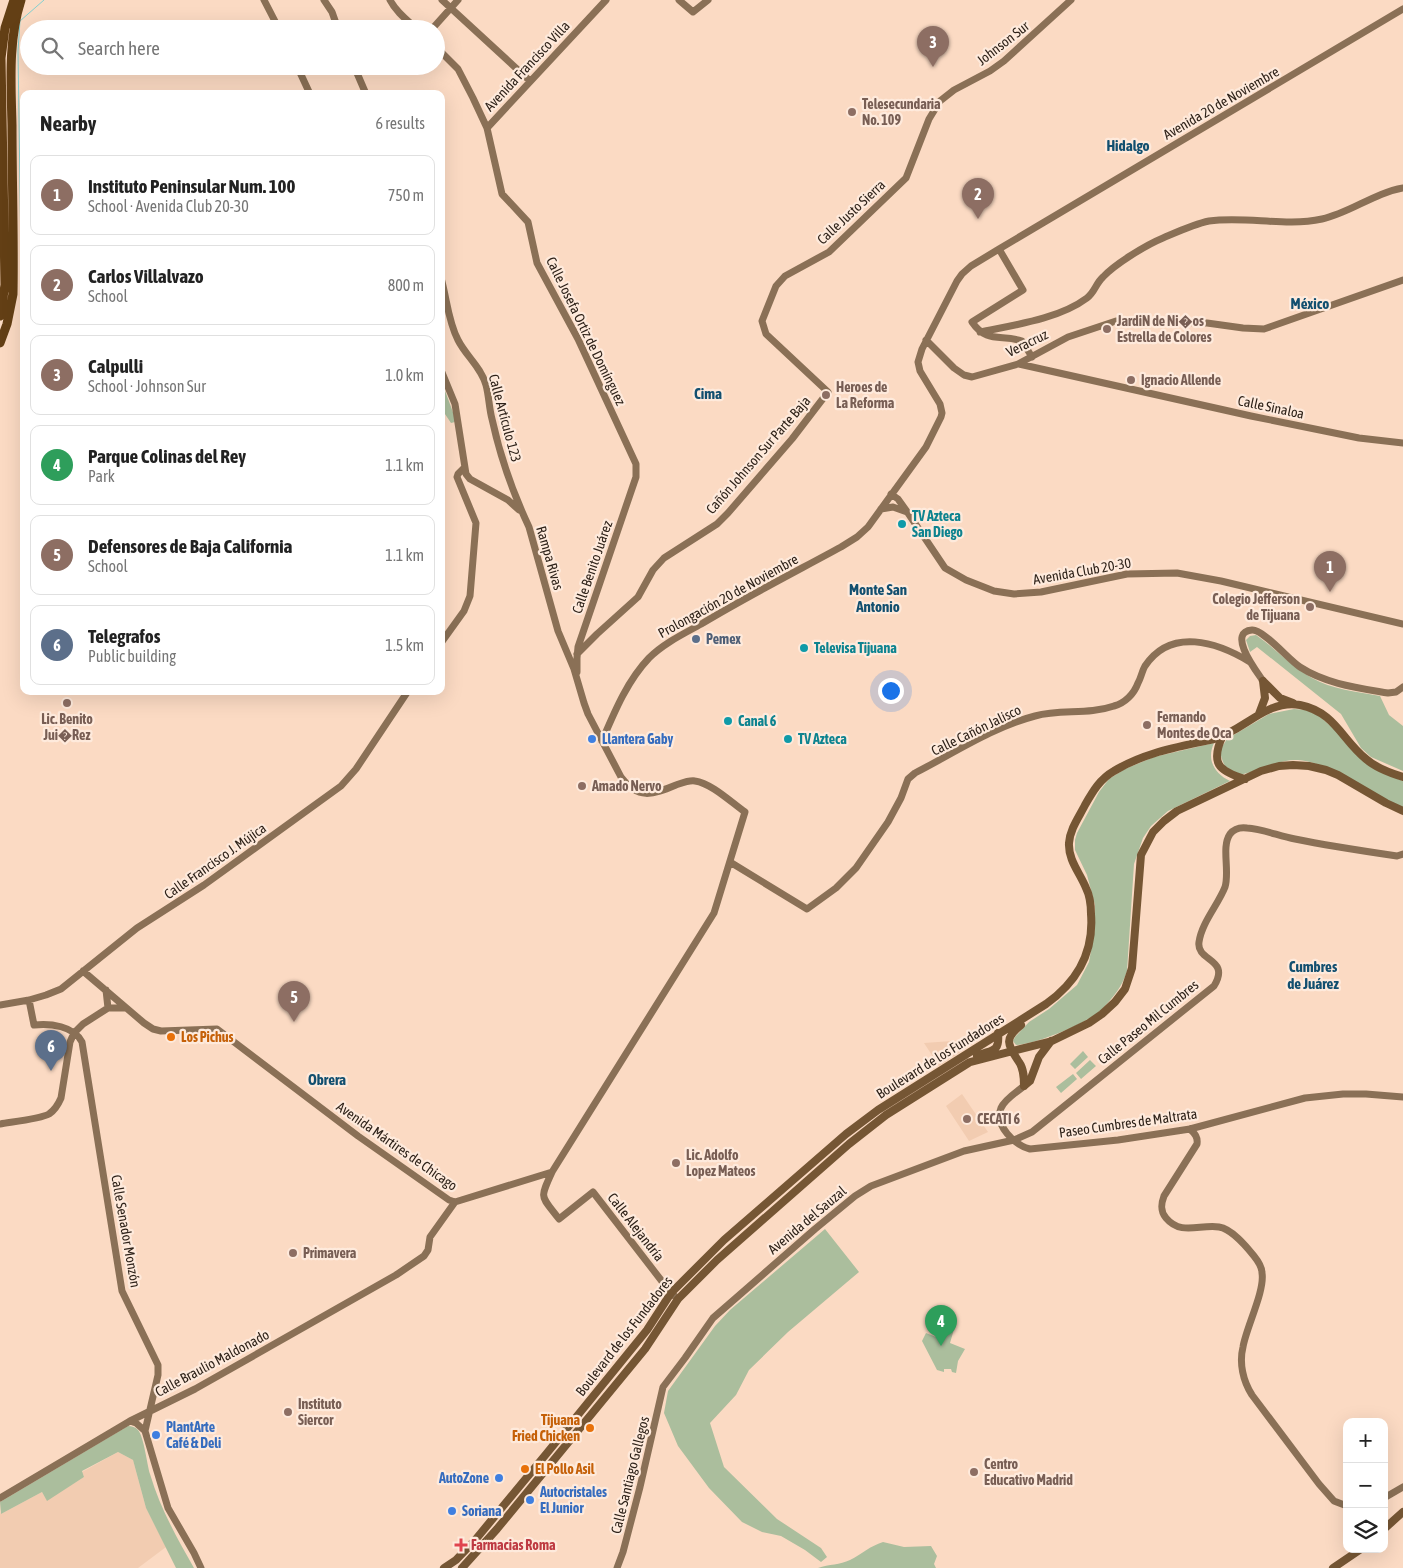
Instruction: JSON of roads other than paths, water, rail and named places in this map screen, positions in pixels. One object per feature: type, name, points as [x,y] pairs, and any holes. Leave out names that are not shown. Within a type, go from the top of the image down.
[{"type":"highway","points":[[0,316],[6,285],[1,67],[3,21],[14,0]]},
{"type":"highway","points":[[0,343],[7,324],[13,294],[11,69],[14,29],[22,0]]},
{"type":"main road","points":[[1263,680],[1280,698],[1300,705]]},
{"type":"main road","points":[[1260,714],[1265,698],[1263,680]]},
{"type":"main road","name":"Boulevard de los Fundadores","points":[[444,1568],[456,1560],[476,1539],[547,1453],[647,1330],[671,1292],[724,1240],[846,1134],[878,1110],[1055,998],[1071,982],[1081,967],[1088,948],[1092,919],[1088,895],[1074,865],[1069,844],[1073,827],[1094,789],[1108,775],[1141,758],[1223,735],[1268,709],[1300,705],[1318,711],[1332,721],[1366,760],[1403,777]]},
{"type":"main road","points":[[1223,735],[1218,747],[1217,758],[1219,763],[1228,774],[1245,779]]},
{"type":"main road","name":"Boulevard de los Fundadores","points":[[462,1568],[494,1534],[644,1349],[678,1299],[717,1260],[838,1153],[886,1115],[970,1062],[1052,1041],[1089,1023],[1115,1002],[1125,989],[1132,968],[1141,855],[1153,832],[1164,820],[1177,811],[1261,771],[1279,766],[1309,766],[1326,770],[1338,775],[1386,804],[1403,811]]},
{"type":"main road","points":[[1024,1086],[1022,1067],[1011,1051],[1010,1035],[1035,1011]]},
{"type":"main road","points":[[970,1062],[979,1055],[997,1047],[999,1044],[998,1033]]},
{"type":"main road","points":[[1024,1086],[1030,1081],[1039,1057],[1052,1041]]},
{"type":"main road","points":[[838,1153],[846,1140],[846,1134]]},
{"type":"main road","points":[[1388,1525],[1403,1512]]},
{"type":"main road","points":[[1333,1568],[1355,1553]]},
{"type":"street","points":[[264,0],[274,20]]},
{"type":"street","points":[[324,0],[335,20]]},
{"type":"street","points":[[390,0],[407,20]]},
{"type":"street","points":[[442,0],[530,81]]},
{"type":"street","points":[[440,20],[458,0]]},
{"type":"street","name":"Avenida Francisco Villa","points":[[487,128],[606,0]]},
{"type":"street","points":[[679,0],[693,12],[708,0]]},
{"type":"street","name":"Johnson Sur","points":[[906,178],[929,119],[940,101],[954,90],[990,71],[1004,61],[1071,0]]},
{"type":"street","name":"Avenida 20 de Noviembre","points":[[891,494],[926,447],[941,417],[940,404],[920,371],[920,355],[926,340],[962,274],[998,249],[1403,9]]},
{"type":"street","name":"Calle Josefa Ortiz de Domínguez","points":[[445,56],[458,69],[487,128],[502,194],[528,222],[537,263],[578,339],[636,464]]},
{"type":"street","points":[[301,75],[308,90]]},
{"type":"street","points":[[358,75],[364,90]]},
{"type":"street","name":"Calle Justo Sierra","points":[[828,392],[766,334],[762,321],[776,286],[782,278],[829,252],[906,178]]},
{"type":"street","points":[[980,332],[1039,319],[1066,310],[1087,298],[1095,290],[1102,278],[1143,248],[1161,238],[1203,222],[1255,220],[1293,223],[1324,219],[1392,190],[1403,188]]},
{"type":"street","points":[[998,249],[1023,290],[972,322],[980,332],[1020,340],[1032,357]]},
{"type":"street","name":"Veracruz","points":[[926,340],[954,368],[968,377],[977,377],[1018,364],[1068,337],[1079,335],[1116,321],[1207,323],[1264,329],[1403,280]]},
{"type":"street","name":"Calle Artículo 123","points":[[445,298],[450,322],[459,342],[481,373],[486,386],[496,436],[521,512]]},
{"type":"street","name":"Calle Sinaloa","points":[[1018,364],[1250,416],[1359,438],[1403,443]]},
{"type":"street","points":[[445,380],[455,404],[464,468],[467,477],[508,500],[521,512]]},
{"type":"street","name":"Cañón Johnson Sur Parte Baja","points":[[577,654],[638,597],[653,570],[664,558],[713,527],[728,513],[792,439],[828,392]]},
{"type":"street","name":"Calle Benito Juárez","points":[[577,678],[577,654],[636,477],[636,464]]},
{"type":"street","points":[[445,637],[464,611],[470,596],[476,523],[457,477],[464,468]]},
{"type":"street","points":[[891,494],[898,499],[908,513]]},
{"type":"street","name":"Prolongación 20 de Noviembre","points":[[602,741],[630,684],[642,666],[655,652],[715,616],[857,537],[868,527],[891,494]]},
{"type":"street","points":[[881,509],[893,507],[908,513]]},
{"type":"street","name":"Rampa Rivas","points":[[521,512],[529,527],[558,631],[574,669]]},
{"type":"street","name":"Avenida Club 20-30","points":[[908,513],[945,568],[966,580],[994,591],[1014,594],[1041,592],[1127,574],[1177,573],[1221,581],[1403,624]]},
{"type":"street","points":[[1263,680],[1250,662],[1242,646],[1243,635],[1246,632],[1259,631],[1300,667],[1339,684],[1388,693],[1401,689]]},
{"type":"street","name":"Calle Cañón Jalisco","points":[[730,862],[807,909],[836,888],[856,868],[888,822],[901,798],[908,779],[915,774],[983,737],[1017,722],[1051,712],[1092,711],[1116,706],[1134,691],[1145,666],[1161,649],[1168,646],[1188,641],[1202,642],[1234,653],[1250,662]]},
{"type":"street","name":"Calle Benito Juárez","points":[[574,669],[588,714],[626,785],[635,791],[655,794],[686,782],[696,781],[707,785],[745,812],[730,862]]},
{"type":"street","name":"Calle Francisco J. Mújica","points":[[0,1004],[29,1000],[54,992],[137,928],[204,885],[341,786],[356,769],[405,695]]},
{"type":"street","name":"Calle Paseo Mil Cumbres","points":[[1014,1140],[1032,1132],[1214,986],[1219,974],[1218,968],[1202,952],[1199,941],[1227,881],[1227,842],[1233,831],[1238,828],[1248,828],[1332,846],[1397,856],[1403,854]]},
{"type":"street","points":[[552,1172],[714,914],[730,862]]},
{"type":"street","name":"Avenida Mártires de Chicago","points":[[83,971],[154,1029],[162,1031],[217,1029],[358,1136],[449,1200],[455,1202],[552,1172]]},
{"type":"street","points":[[106,990],[108,1008]]},
{"type":"street","points":[[29,1000],[34,1025],[51,1024],[74,1033]]},
{"type":"street","points":[[0,1124],[45,1116],[57,1107],[61,1098],[70,1042],[74,1033],[83,1024],[108,1008],[126,1008]]},
{"type":"street","name":"Calle Senador Monzón","points":[[74,1033],[79,1036],[82,1042],[122,1291],[158,1365],[158,1375],[145,1431]]},
{"type":"street","points":[[1014,1140],[1000,1123],[999,1115],[1002,1106],[1024,1086]]},
{"type":"street","name":"Paseo Cumbres de Maltrata","points":[[1014,1140],[1021,1146],[1030,1149],[1118,1140],[1190,1129],[1305,1098],[1343,1094],[1403,1096]]},
{"type":"street","points":[[1190,1129],[1198,1140],[1197,1144],[1164,1196],[1162,1213],[1171,1224],[1179,1228],[1219,1227],[1226,1229],[1260,1264],[1263,1274],[1262,1285],[1242,1348],[1243,1374],[1246,1385],[1319,1484],[1334,1501],[1343,1504]]},
{"type":"street","name":"Avenida del Sauzal","points":[[663,1387],[686,1358],[713,1318],[721,1310],[855,1196],[871,1186],[964,1151],[1014,1140]]},
{"type":"street","name":"Calle Alejandría","points":[[552,1172],[542,1192],[543,1197],[559,1219],[593,1192],[678,1299]]},
{"type":"street","name":"Calle Braulio Maldonado","points":[[0,1498],[130,1421],[168,1403],[396,1276],[422,1258],[428,1250],[430,1237],[455,1202]]},
{"type":"street","name":"Calle Santiago Gallegos","points":[[617,1568],[640,1487],[663,1387]]},
{"type":"street","points":[[130,1421],[136,1423],[145,1431],[168,1508],[201,1568]]},
{"type":"street","points":[[1388,1496],[1403,1487]]},
{"type":"waterway","points":[[21,20],[44,0]]},
{"type":"waterway","points":[[20,21],[18,51],[20,188]]},
{"type":"place","name":"Calpulli","points":[[933,67]]},
{"type":"place","name":"Telesecundaria No. 109","points":[[852,112]]},
{"type":"place","name":"Carlos Villalvazo","points":[[978,219]]},
{"type":"place","name":"JardiN de Ni�os Estrella de Colores","points":[[1107,329]]},
{"type":"place","name":"Ignacio Allende","points":[[1131,380]]},
{"type":"place","name":"Heroes de La Reforma","points":[[826,395]]},
{"type":"place","name":"TV Azteca San Diego","points":[[902,524]]},
{"type":"place","name":"Instituto Peninsular Num. 100","points":[[1330,592]]},
{"type":"place","name":"Colegio Jefferson de Tijuana","points":[[1310,607]]},
{"type":"place","name":"Pemex","points":[[696,639]]},
{"type":"place","name":"Televisa Tijuana","points":[[804,648]]},
{"type":"place","name":"Lic. Benito Jui�Rez","points":[[67,703]]},
{"type":"place","name":"Canal 6","points":[[728,721]]},
{"type":"place","name":"Fernando Montes de Oca","points":[[1147,725]]},
{"type":"place","name":"Llantera Gaby","points":[[592,739]]},
{"type":"place","name":"TV Azteca","points":[[788,739]]},
{"type":"place","name":"Amado Nervo","points":[[582,786]]},
{"type":"place","name":"Defensores de Baja California","points":[[294,1022]]},
{"type":"place","name":"Los Pichus","points":[[171,1037]]},
{"type":"place","name":"Telegrafos","points":[[51,1071]]},
{"type":"place","name":"CECATI 6","points":[[967,1119]]},
{"type":"place","name":"Lic. Adolfo Lopez Mateos","points":[[676,1163]]},
{"type":"place","name":"Primavera","points":[[293,1253]]},
{"type":"place","name":"Parque Colinas del Rey","points":[[941,1346]]},
{"type":"place","name":"Instituto Siercor","points":[[288,1412]]},
{"type":"place","name":"Tijuana Fried Chicken","points":[[590,1428]]},
{"type":"place","name":"PlantArte Café & Deli","points":[[156,1435]]},
{"type":"place","name":"El Pollo Asil","points":[[525,1469]]},
{"type":"place","name":"Centro Educativo Madrid","points":[[974,1472]]},
{"type":"place","name":"AutoZone","points":[[499,1478]]},
{"type":"place","name":"Autocristales El Junior","points":[[530,1500]]},
{"type":"place","name":"Soriana","points":[[452,1511]]},
{"type":"place","name":"Farmacias Roma","points":[[461,1545]]},
{"type":"district","name":"Hidalgo","points":[[1128,145]]},
{"type":"district","name":"México","points":[[1310,303]]},
{"type":"district","name":"Cima","points":[[708,393]]},
{"type":"district","name":"Monte San Antonio","points":[[878,598]]},
{"type":"district","name":"Cumbres de Juárez","points":[[1313,974]]},
{"type":"district","name":"Obrera","points":[[327,1079]]}]
